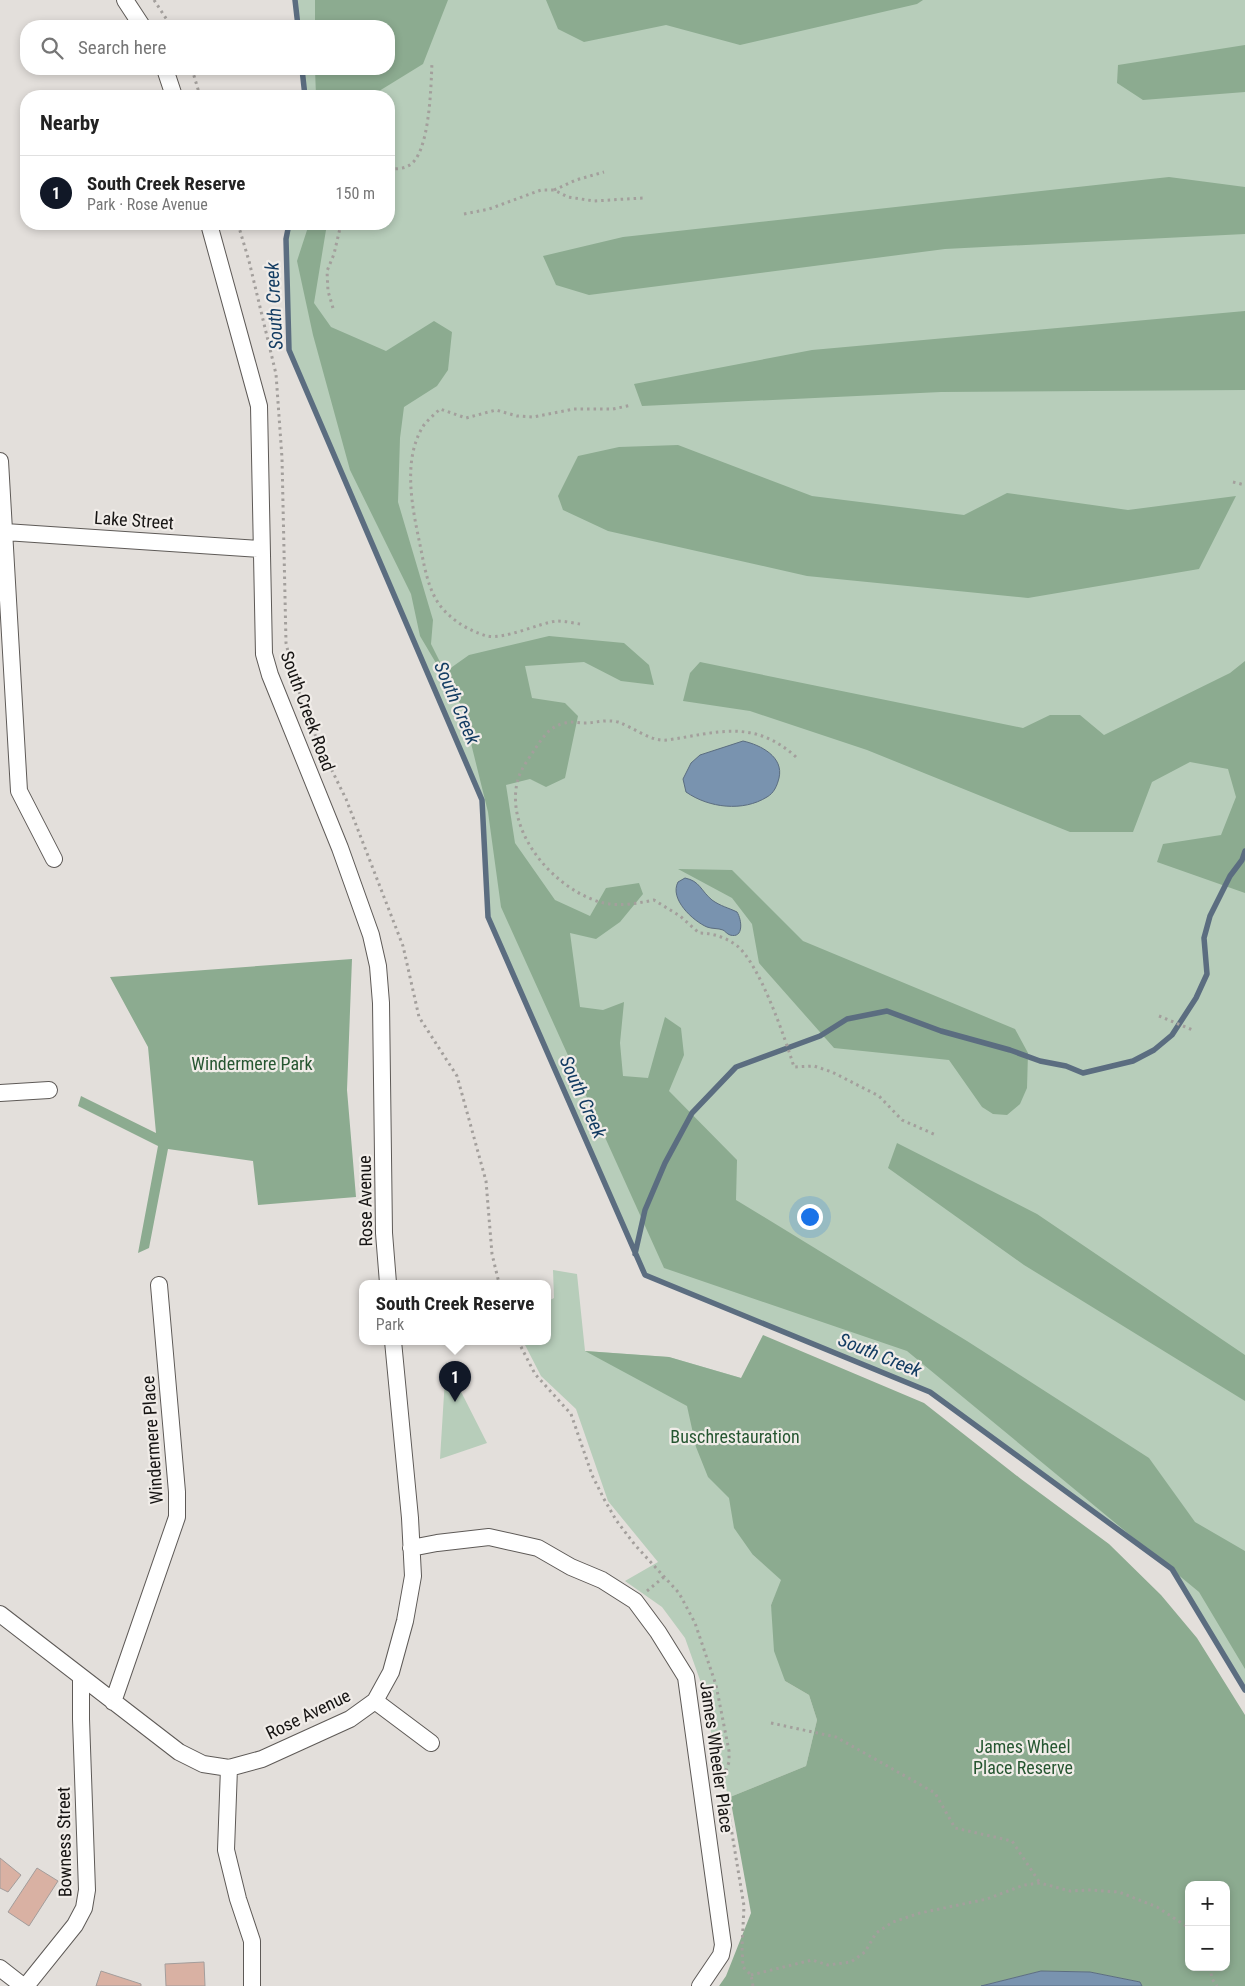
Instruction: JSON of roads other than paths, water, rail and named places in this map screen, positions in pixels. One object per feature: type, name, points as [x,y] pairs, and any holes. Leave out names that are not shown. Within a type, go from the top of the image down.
[{"type":"street","points":[[125,0],[138,20]]},
{"type":"street","points":[[167,75],[172,90]]},
{"type":"street","name":"South Creek Road","points":[[211,230],[259,406],[264,654],[270,675],[340,848],[371,935],[378,966],[383,1118]]},
{"type":"street","points":[[0,461],[19,791],[54,859]]},
{"type":"street","name":"Lake Street","points":[[5,532],[261,549]]},
{"type":"street","points":[[0,1093],[49,1090]]},
{"type":"street","name":"Rose Avenue","points":[[383,1118],[384,1233],[388,1280]]},
{"type":"street","name":"Windermere Place","points":[[113,1702],[177,1517],[177,1492],[159,1285]]},
{"type":"street","name":"Rose Avenue","points":[[0,1614],[179,1752],[202,1764],[229,1768],[262,1759],[350,1719],[375,1701],[391,1672],[405,1622],[412,1576],[394,1345]]},
{"type":"street","name":"James Wheeler Place","points":[[411,1548],[489,1537],[538,1548],[602,1580],[635,1601],[658,1632],[686,1678],[722,1945],[721,1955],[700,1986]]},
{"type":"street","name":"Bowness Street","points":[[24,1986],[74,1925],[84,1908],[88,1890],[81,1677]]},
{"type":"street","points":[[375,1701],[431,1743]]},
{"type":"street","points":[[229,1768],[226,1850],[238,1899],[252,1941],[252,1986]]},
{"type":"street","points":[[0,1968],[24,1986]]},
{"type":"water","points":[[743,741],[764,749],[775,758],[778,764],[779,778],[775,789],[769,795],[758,802],[747,805],[726,806],[705,802],[686,792],[683,779],[691,763],[700,755]]},
{"type":"water","points":[[685,878],[694,881],[715,902],[737,912],[741,924],[738,934],[730,935],[723,930],[707,927],[689,915],[680,902],[676,889],[678,882]]},
{"type":"water","points":[[1041,1971],[1090,1972],[1140,1982],[1142,1986],[981,1986]]},
{"type":"waterway","name":"South Creek","points":[[295,0],[297,20]]},
{"type":"waterway","name":"South Creek","points":[[303,75],[304,90]]},
{"type":"waterway","name":"South Creek","points":[[288,230],[286,239],[289,350],[482,800],[488,917],[645,1275],[930,1392],[1172,1569],[1245,1690]]},
{"type":"waterway","points":[[635,1254],[645,1210],[665,1163],[692,1113],[736,1067],[820,1036],[847,1019],[887,1011],[941,1031],[1010,1050],[1040,1061],[1066,1066],[1083,1073],[1133,1061],[1154,1050],[1172,1035],[1196,998],[1207,974],[1204,938],[1210,916],[1230,876],[1242,860],[1245,851]]},
{"type":"place","name":"South Creek Reserve","points":[[455,1402]]},
{"type":"park label","name":"Windermere Park","points":[[252,1063]]},
{"type":"park label","name":"Buschrestauration","points":[[735,1436]]},
{"type":"park label","name":"James Wheel Place Reserve","points":[[1023,1756]]}]
